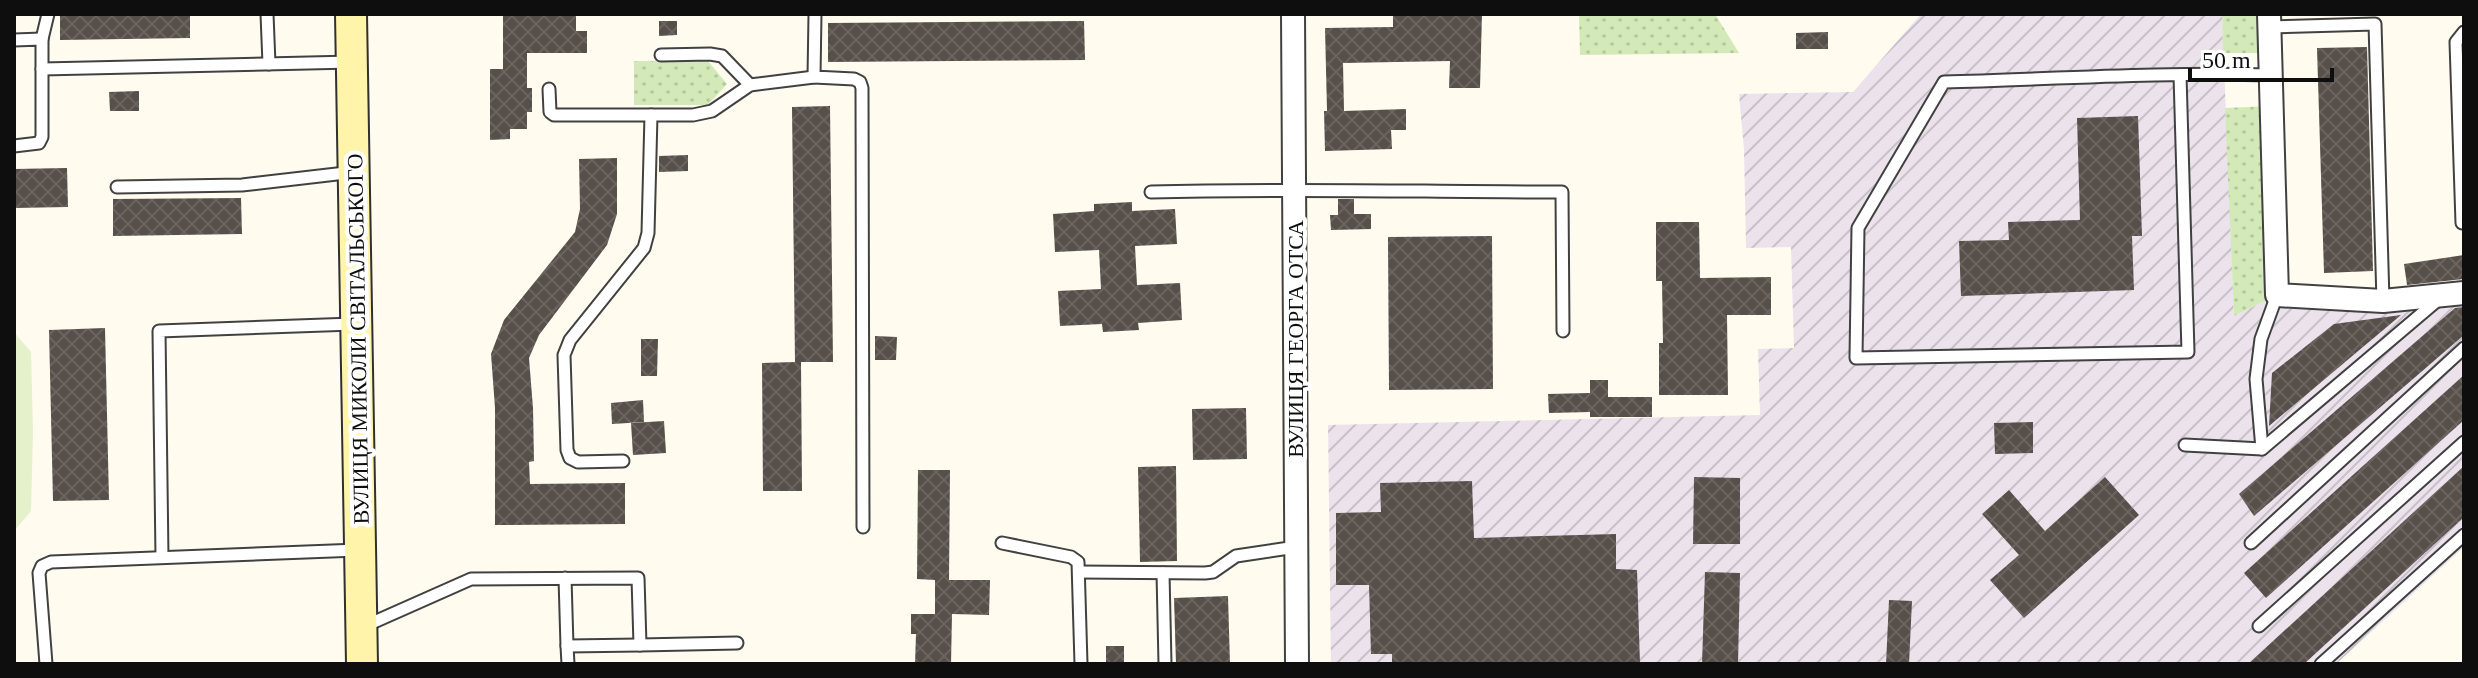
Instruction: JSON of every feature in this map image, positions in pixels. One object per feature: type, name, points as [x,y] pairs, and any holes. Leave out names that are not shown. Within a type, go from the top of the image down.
[{"type":"main road","name":"ВУЛИЦЯ МИКОЛИ СВІТАЛЬСЬКОГО","points":[[351,14],[362,664]]},
{"type":"street","name":"ВУЛИЦЯ ГЕОРГА ОТСА","points":[[1293,14],[1297,664]]},
{"type":"street","points":[[2269,21],[2277,295],[2383,301],[2454,294]]},
{"type":"lane","points":[[14,146],[33,146],[42,137],[42,39],[48,14]]},
{"type":"lane","points":[[267,14],[269,64]]},
{"type":"lane","points":[[814,77],[815,14]]},
{"type":"lane","points":[[2269,21],[2375,24],[2383,301]]},
{"type":"lane","points":[[2462,223],[2456,42],[2464,32]]},
{"type":"lane","points":[[14,40],[42,39]]},
{"type":"lane","points":[[661,55],[722,56],[750,85]]},
{"type":"lane","points":[[42,69],[352,62]]},
{"type":"lane","points":[[2180,75],[2188,352],[1856,358],[1858,228],[1944,82],[2180,75],[2271,75]]},
{"type":"lane","points":[[549,89],[550,112],[554,115],[693,115],[712,111],[750,85],[814,77],[860,82],[863,527]]},
{"type":"lane","points":[[623,461],[578,462],[570,458],[567,450],[564,355],[570,340],[644,248],[648,233],[651,115]]},
{"type":"lane","points":[[117,187],[242,185],[355,172]]},
{"type":"lane","points":[[1151,192],[1294,188],[1338,192],[1562,192],[1563,331]]},
{"type":"lane","points":[[2185,445],[2262,449],[2454,294]]},
{"type":"lane","points":[[2262,449],[2256,379],[2261,339],[2277,295]]},
{"type":"lane","points":[[162,557],[159,331],[357,323]]},
{"type":"lane","points":[[2251,543],[2464,348]]},
{"type":"lane","points":[[2259,626],[2464,442]]},
{"type":"lane","points":[[2321,664],[2464,535]]},
{"type":"lane","points":[[1002,543],[1071,557],[1078,562],[1081,664]]},
{"type":"lane","points":[[1079,572],[1213,572],[1236,556],[1296,547]]},
{"type":"lane","points":[[46,664],[39,573],[42,566],[51,562],[362,550]]},
{"type":"lane","points":[[1163,573],[1165,664]]},
{"type":"lane","points":[[565,578],[568,664]]},
{"type":"lane","points":[[362,627],[471,579],[638,578],[640,645]]},
{"type":"lane","points":[[567,646],[737,643]]},
{"type":"shaded area","points":[[1921,14],[2222,14],[2234,316],[2277,295],[2464,293],[2464,547],[2336,664],[1331,664],[1328,425],[1760,415],[1758,349],[1794,348],[1791,247],[1746,248],[1744,149],[1739,94],[1853,92]]},
{"type":"green space","points":[[1579,14],[1715,14],[1739,53],[1580,55]]},
{"type":"green space","points":[[2222,14],[2269,14],[2270,53],[2223,53]]},
{"type":"green space","points":[[634,61],[708,61],[727,84],[708,105],[634,105]]},
{"type":"green space","points":[[2271,106],[2277,295],[2234,316],[2225,108]]},
{"type":"green space","points":[[14,332],[31,352],[33,432],[31,511],[14,531]]},
{"type":"building","points":[[60,14],[190,14],[190,38],[60,40]]},
{"type":"building","points":[[503,14],[576,14],[576,31],[587,31],[587,53],[527,53],[527,88],[532,88],[532,112],[527,112],[527,129],[510,129],[510,139],[490,140],[490,69],[503,69]]},
{"type":"building","points":[[1393,14],[1482,14],[1480,88],[1449,88],[1450,61],[1343,63],[1344,111],[1406,109],[1406,130],[1391,130],[1392,149],[1325,151],[1325,28],[1393,27]]},
{"type":"building","points":[[659,21],[677,21],[677,35],[659,36]]},
{"type":"building","points":[[1084,21],[1085,60],[828,62],[828,23]]},
{"type":"building","points":[[1828,32],[1828,49],[1796,49],[1796,33]]},
{"type":"building","points":[[2367,47],[2373,271],[2324,273],[2317,48]]},
{"type":"building","points":[[139,91],[139,111],[110,111],[109,92]]},
{"type":"building","points":[[830,106],[833,362],[801,362],[802,491],[763,491],[762,363],[795,362],[792,107]]},
{"type":"building","points":[[2138,116],[2142,236],[2132,236],[2134,290],[1961,296],[1959,241],[2009,240],[2008,222],[2080,220],[2077,118]]},
{"type":"building","points":[[688,155],[688,171],[659,172],[659,156]]},
{"type":"building","points":[[617,158],[617,214],[607,245],[539,335],[529,358],[534,461],[529,462],[530,484],[625,483],[625,524],[495,525],[495,408],[491,354],[504,320],[575,232],[580,209],[579,159]]},
{"type":"building","points":[[67,168],[68,207],[14,208],[14,169]]},
{"type":"building","points":[[241,198],[242,234],[113,236],[113,199]]},
{"type":"building","points":[[1338,199],[1354,199],[1354,214],[1371,214],[1371,229],[1331,230],[1330,215],[1338,215]]},
{"type":"building","points":[[1132,202],[1132,211],[1175,209],[1177,244],[1135,246],[1137,285],[1180,283],[1182,320],[1138,323],[1139,330],[1103,332],[1102,324],[1060,326],[1058,291],[1101,289],[1099,250],[1055,252],[1053,214],[1094,211],[1094,204]]},
{"type":"building","points":[[1656,222],[1699,222],[1700,278],[1771,277],[1771,315],[1727,315],[1728,395],[1659,395],[1659,343],[1663,343],[1662,281],[1656,281]]},
{"type":"building","points":[[1492,236],[1493,389],[1389,390],[1388,237]]},
{"type":"building","points":[[2464,255],[2464,279],[2407,285],[2404,264]]},
{"type":"building","points":[[2464,307],[2464,335],[2254,516],[2239,494],[2455,308]]},
{"type":"building","points":[[2401,315],[2269,426],[2272,373],[2334,324]]},
{"type":"building","points":[[105,328],[109,500],[53,501],[49,330]]},
{"type":"building","points":[[875,336],[897,337],[896,360],[875,360]]},
{"type":"building","points":[[641,339],[658,339],[657,376],[641,376]]},
{"type":"building","points":[[2464,375],[2464,420],[2266,598],[2244,573]]},
{"type":"building","points":[[1590,380],[1608,380],[1608,397],[1652,397],[1652,417],[1590,417],[1590,412],[1549,413],[1548,394],[1590,393]]},
{"type":"building","points":[[643,400],[644,422],[612,424],[611,403]]},
{"type":"building","points":[[1246,408],[1247,459],[1193,460],[1192,409]]},
{"type":"building","points":[[664,421],[666,453],[633,455],[631,423]]},
{"type":"building","points":[[2033,422],[2033,453],[1995,454],[1994,423]]},
{"type":"building","points":[[1176,466],[1177,561],[1140,562],[1138,467]]},
{"type":"building","points":[[2464,466],[2464,517],[2304,664],[2248,664]]},
{"type":"building","points":[[918,470],[950,470],[949,580],[990,580],[989,615],[952,614],[951,664],[915,664],[916,634],[911,634],[911,614],[935,614],[935,580],[917,579]]},
{"type":"building","points":[[1694,477],[1740,478],[1740,544],[1693,544]]},
{"type":"building","points":[[2105,477],[2139,515],[2024,618],[1990,580],[2019,555],[1982,514],[2009,490],[2045,531]]},
{"type":"building","points":[[1472,481],[1474,538],[1616,534],[1616,569],[1637,570],[1640,664],[1392,664],[1392,654],[1371,654],[1369,585],[1336,585],[1336,513],[1381,512],[1380,483]]},
{"type":"building","points":[[1705,572],[1740,573],[1738,664],[1702,664]]},
{"type":"building","points":[[1228,596],[1230,664],[1176,664],[1174,598]]},
{"type":"building","points":[[1889,600],[1912,601],[1909,664],[1886,664]]},
{"type":"building","points":[[1106,646],[1124,646],[1124,664],[1106,664]]}]
